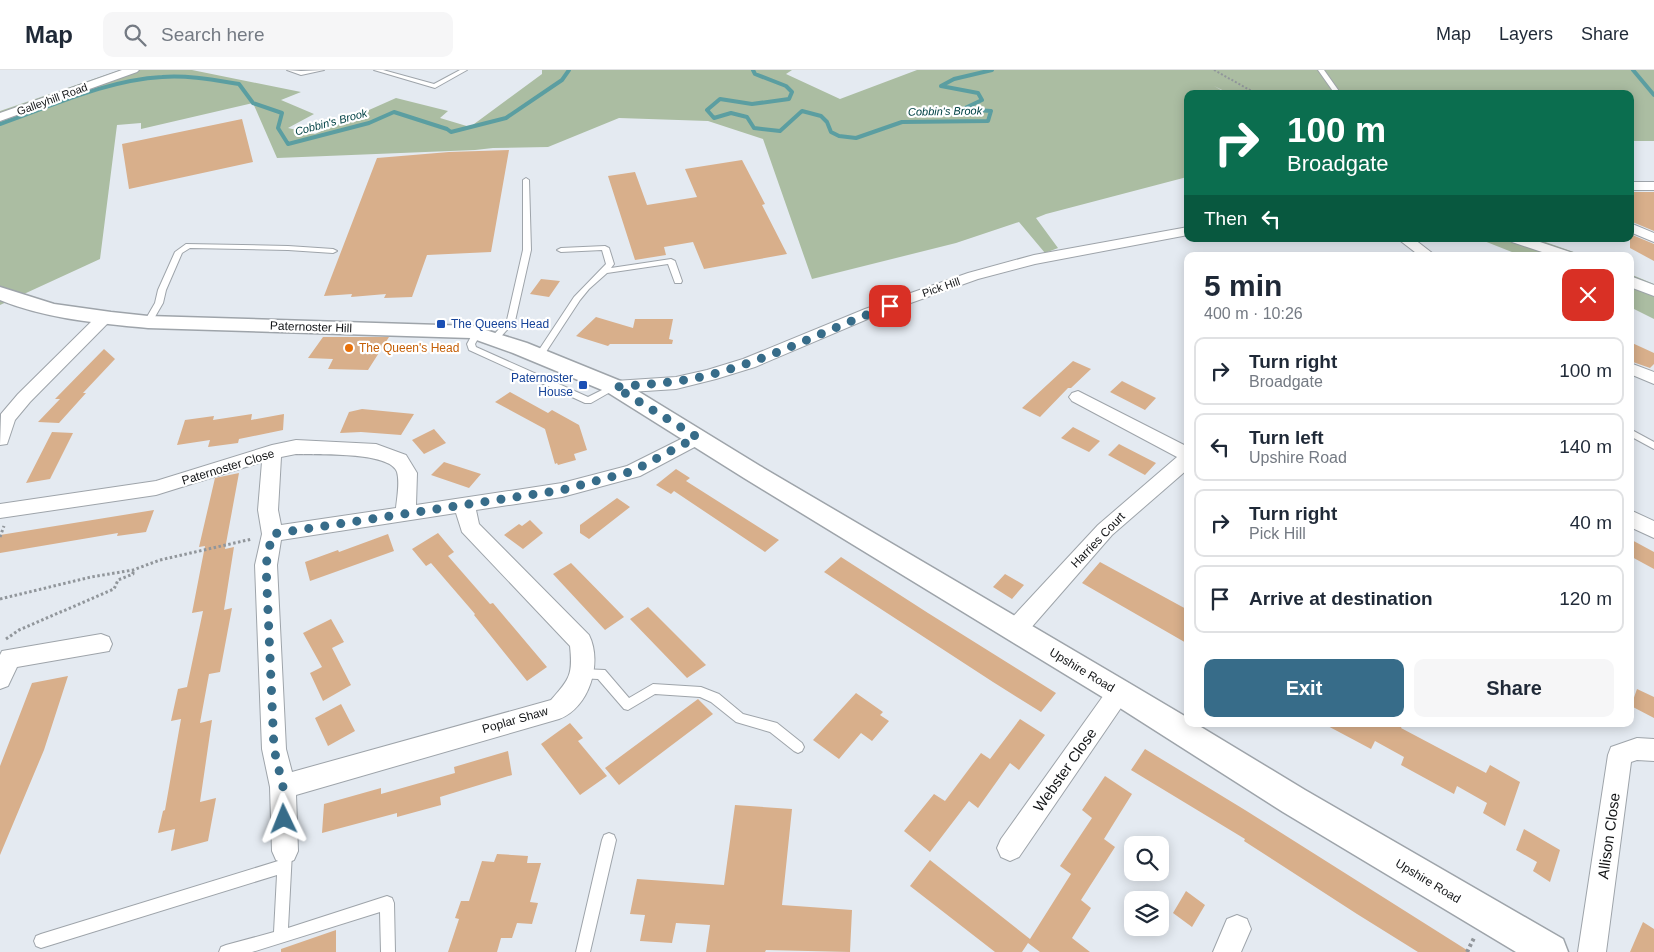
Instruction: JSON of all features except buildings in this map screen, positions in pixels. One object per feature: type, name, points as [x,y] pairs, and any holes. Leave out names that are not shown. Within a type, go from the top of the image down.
[{"type":"street","name":"Galleyhill Road","points":[[0,117],[133,70]]},
{"type":"street","points":[[1634,186],[1654,186]]},
{"type":"street","points":[[1634,229],[1654,238]]},
{"type":"street","name":"Pick Hill","points":[[615,387],[676,383],[710,375],[749,363],[871,312],[973,276],[1034,260],[1184,231]]},
{"type":"street","points":[[1409,242],[1423,252]]},
{"type":"street","points":[[1526,242],[1556,252]]},
{"type":"street","points":[[1634,283],[1654,291]]},
{"type":"street","name":"Paternoster Hill","points":[[0,293],[29,304],[52,309],[104,318],[148,322],[486,336],[615,387]]},
{"type":"street","points":[[0,439],[7,418],[24,398],[104,318]]},
{"type":"street","points":[[1634,370],[1654,378]]},
{"type":"street","name":"Upshire Road","points":[[615,387],[752,472],[1119,692],[1302,806],[1550,952]]},
{"type":"street","name":"Harries Court","points":[[1078,397],[1184,454]]},
{"type":"street","points":[[272,534],[562,490],[633,471],[697,437]]},
{"type":"street","name":"Paternoster Close","points":[[0,511],[156,488],[272,452],[296,447],[376,451],[399,460],[407,473],[406,514]]},
{"type":"street","points":[[272,452],[268,510],[272,534],[266,565],[274,749],[283,787],[284,858]]},
{"type":"street","name":"Harries Court","points":[[1015,630],[1105,530],[1184,460]]},
{"type":"street","name":"Poplar Shaw","points":[[283,787],[559,708],[579,686],[584,665],[581,642],[470,527],[465,506]]},
{"type":"street","points":[[1634,520],[1654,530]]},
{"type":"street","points":[[0,679],[10,658],[101,644]]},
{"type":"street","name":"Webster Close","points":[[1010,848],[1119,692]]},
{"type":"street","name":"Allison Close","points":[[1592,952],[1620,755],[1637,749],[1654,750]]},
{"type":"lane","points":[[290,70],[300,73],[319,70]]},
{"type":"lane","points":[[377,70],[435,86],[464,70]]},
{"type":"lane","points":[[1321,70],[1335,90]]},
{"type":"lane","points":[[526,180],[527,250],[511,321],[471,344],[472,348],[588,401],[615,387]]},
{"type":"lane","points":[[148,322],[160,303],[162,290],[179,252],[189,246],[333,251]]},
{"type":"lane","points":[[539,356],[570,306],[584,289],[606,270],[610,264],[605,248],[561,250]]},
{"type":"lane","points":[[606,270],[671,261],[678,281]]},
{"type":"lane","points":[[1634,434],[1654,446]]},
{"type":"lane","points":[[582,674],[601,674],[628,705],[653,689],[702,692],[715,698],[740,718],[773,727],[798,747]]},
{"type":"lane","points":[[583,952],[609,840]]},
{"type":"lane","points":[[41,941],[284,858],[281,937]]},
{"type":"lane","points":[[226,952],[281,937],[387,903],[388,952]]},
{"type":"path","points":[[1214,70],[1250,90]]},
{"type":"path","points":[[0,599],[91,577],[132,570],[160,560],[272,534]]},
{"type":"path","points":[[0,644],[19,630],[114,589],[118,580],[133,574],[132,570]]},
{"type":"green space","points":[[120,70],[192,70],[301,92],[281,100],[314,114],[288,128],[315,134],[396,98],[448,111],[440,118],[470,127],[542,74],[542,70],[792,70],[786,74],[840,99],[917,70],[1654,70],[1654,141],[1634,141],[1634,90],[1222,90],[1214,86],[1221,90],[1184,90],[1184,178],[1036,218],[1058,248],[1045,253],[1019,222],[956,243],[812,279],[763,139],[708,121],[619,118],[548,147],[277,158],[253,103],[141,129],[141,123],[117,125],[100,259],[0,305],[0,111]]},
{"type":"green space","points":[[1487,242],[1545,242],[1574,252],[1512,252]]},
{"type":"green space","points":[[1634,276],[1654,284],[1654,319],[1634,309]]},
{"type":"waterway","name":"Cobbin's Brook","points":[[0,124],[100,88],[141,79],[181,77],[239,84],[253,103],[282,113],[278,128],[288,144],[369,123],[394,112],[447,129],[451,132],[506,118],[562,80],[569,70]]},
{"type":"waterway","name":"Cobbin's Brook","points":[[753,70],[755,74],[786,86],[792,92],[789,99],[752,104],[720,99],[707,110],[714,118],[731,113],[747,117],[754,128],[780,131],[802,111],[821,116],[827,122],[831,132],[839,136],[856,138],[902,122],[988,121],[991,111],[963,109],[982,100],[978,93],[941,86],[954,79],[992,70]]},
{"type":"waterway","points":[[1633,70],[1654,95]]},
{"type":"place","name":"The Queens Head","points":[[441,324]]},
{"type":"place","name":"The Queen's Head","points":[[349,348]]},
{"type":"place","name":"Paternoster House","points":[[583,385]]},
{"type":"route","points":[[284,819],[283,787],[274,749],[266,565],[272,534],[562,490],[633,471],[697,437],[615,387],[676,383],[710,375],[749,363],[871,312],[890,306]]}]
